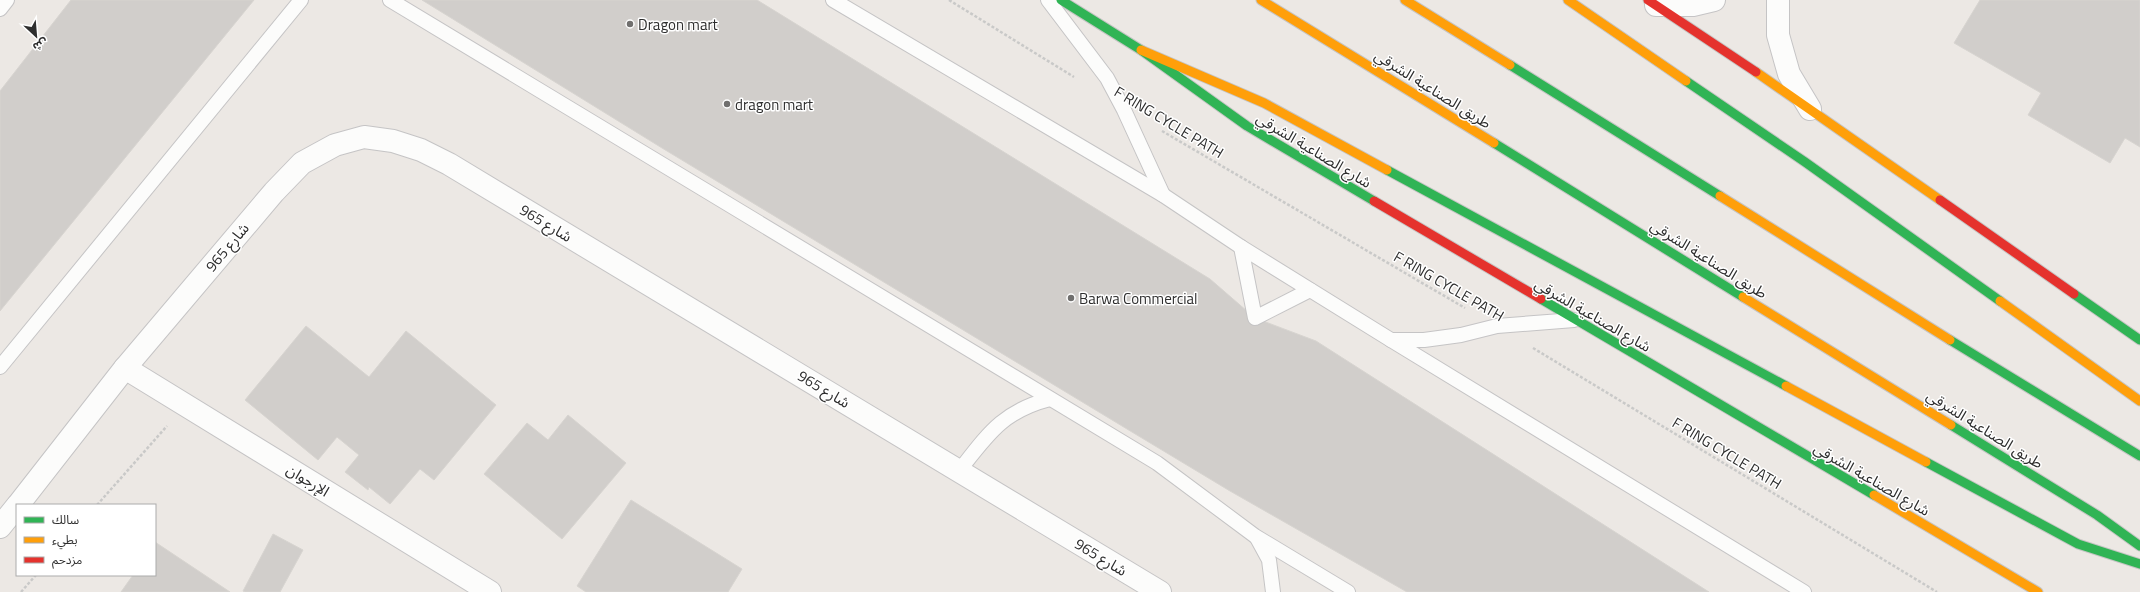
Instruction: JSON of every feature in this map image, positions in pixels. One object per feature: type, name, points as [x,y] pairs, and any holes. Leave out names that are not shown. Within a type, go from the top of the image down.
[{"type":"main road","points":[[1061,0],[1141,50],[1264,103],[2078,544],[2140,564]]},
{"type":"main road","name":"طريق الصناعية الشرقي","points":[[1261,0],[2097,514],[2140,546]]},
{"type":"main road","points":[[1405,0],[2103,435],[2140,456]]},
{"type":"main road","points":[[1568,0],[1811,167],[2140,401]]},
{"type":"main road","points":[[1652,3],[1810,109],[2140,340]]},
{"type":"main road","name":"شارع الصناعية الشرقي","points":[[1141,50],[1247,126],[2038,592]]},
{"type":"street","points":[[1652,3],[1693,5],[1714,0]]},
{"type":"street","points":[[1778,0],[1778,35],[1789,74],[1810,109]]},
{"type":"street","name":"شارع 965","points":[[18,504],[125,368],[274,192],[302,163],[335,145],[364,137],[393,141],[421,150],[449,164],[1160,592]]},
{"type":"street","name":"الإرجوان","points":[[125,368],[490,592]]},
{"type":"street","name":"شارع 965","points":[[0,527],[16,506]]},
{"type":"lane","points":[[0,9],[7,0]]},
{"type":"lane","points":[[0,367],[301,0]]},
{"type":"lane","points":[[390,0],[1050,398],[1161,458],[1256,536],[1348,592]]},
{"type":"lane","points":[[833,0],[1163,195],[1241,247],[1310,290],[1804,592]]},
{"type":"lane","points":[[1048,0],[1107,78],[1124,110],[1163,195]]},
{"type":"lane","points":[[1241,247],[1256,318],[1310,290]]},
{"type":"lane","points":[[1391,340],[1424,340],[1461,335],[1497,326],[1574,320]]},
{"type":"lane","points":[[959,471],[990,431],[1007,417],[1028,405],[1050,398]]},
{"type":"lane","points":[[1256,536],[1269,560],[1273,592]]},
{"type":"path","points":[[950,0],[1076,78]]},
{"type":"path","name":"F RING CYCLE PATH","points":[[1124,110],[1497,326],[1937,592]]},
{"type":"path","points":[[99,504],[185,405]]},
{"type":"path","points":[[21,592],[35,576]]},
{"type":"building","points":[[71,0],[254,0],[0,311],[0,91]]},
{"type":"building","name":"Barwa Commercial","points":[[422,0],[757,0],[1210,279],[1255,318],[1316,341],[1709,592],[1407,592],[1230,491],[662,148]]},
{"type":"building","points":[[1980,0],[2140,0],[2140,147],[2125,138],[2110,163],[2028,115],[2041,93],[1954,43]]},
{"type":"building","points":[[306,326],[369,377],[406,331],[496,405],[434,480],[420,469],[390,504],[369,487],[368,490],[345,472],[359,455],[337,437],[318,460],[245,400]]},
{"type":"building","points":[[568,415],[626,463],[562,539],[484,474],[527,423],[548,440]]},
{"type":"building","points":[[631,500],[742,569],[728,592],[586,592],[577,586]]},
{"type":"building","points":[[273,534],[303,550],[280,592],[243,591]]},
{"type":"building","points":[[156,543],[230,592],[121,592],[132,576],[156,576]]},
{"type":"traffic: fast","points":[[1061,0],[1141,50],[1247,126],[1374,201]]},
{"type":"traffic: fast","points":[[1510,65],[1720,196]]},
{"type":"traffic: fast","points":[[1686,81],[1805,162],[2000,301]]},
{"type":"traffic: fast","points":[[1494,143],[1743,297]]},
{"type":"traffic: fast","points":[[1387,170],[1786,386]]},
{"type":"traffic: fast","points":[[2074,294],[2140,340]]},
{"type":"traffic: fast","points":[[1541,299],[1874,495]]},
{"type":"traffic: fast","points":[[1950,340],[2140,456]]},
{"type":"traffic: fast","points":[[1951,425],[2097,515],[2140,546]]},
{"type":"traffic: fast","points":[[1926,462],[2078,544],[2140,564]]},
{"type":"traffic: slow","points":[[1261,0],[1494,143]]},
{"type":"traffic: slow","points":[[1405,0],[1510,65]]},
{"type":"traffic: slow","points":[[1568,0],[1686,81]]},
{"type":"traffic: slow","points":[[1141,50],[1264,103],[1387,170]]},
{"type":"traffic: slow","points":[[1756,72],[1940,200]]},
{"type":"traffic: slow","points":[[1720,196],[1950,340]]},
{"type":"traffic: slow","points":[[1743,297],[1951,425]]},
{"type":"traffic: slow","points":[[2000,301],[2140,401]]},
{"type":"traffic: slow","points":[[1786,386],[1926,462]]},
{"type":"traffic: slow","points":[[1874,495],[2038,592]]},
{"type":"traffic: jam","points":[[1648,0],[1756,72]]},
{"type":"traffic: jam","points":[[1940,200],[2074,294]]},
{"type":"traffic: jam","points":[[1374,201],[1541,299]]},
{"type":"place","name":"Dragon mart","points":[[630,24]]},
{"type":"place","name":"dragon mart","points":[[727,104]]},
{"type":"place","name":"Barwa Commercial","points":[[1071,298]]}]
